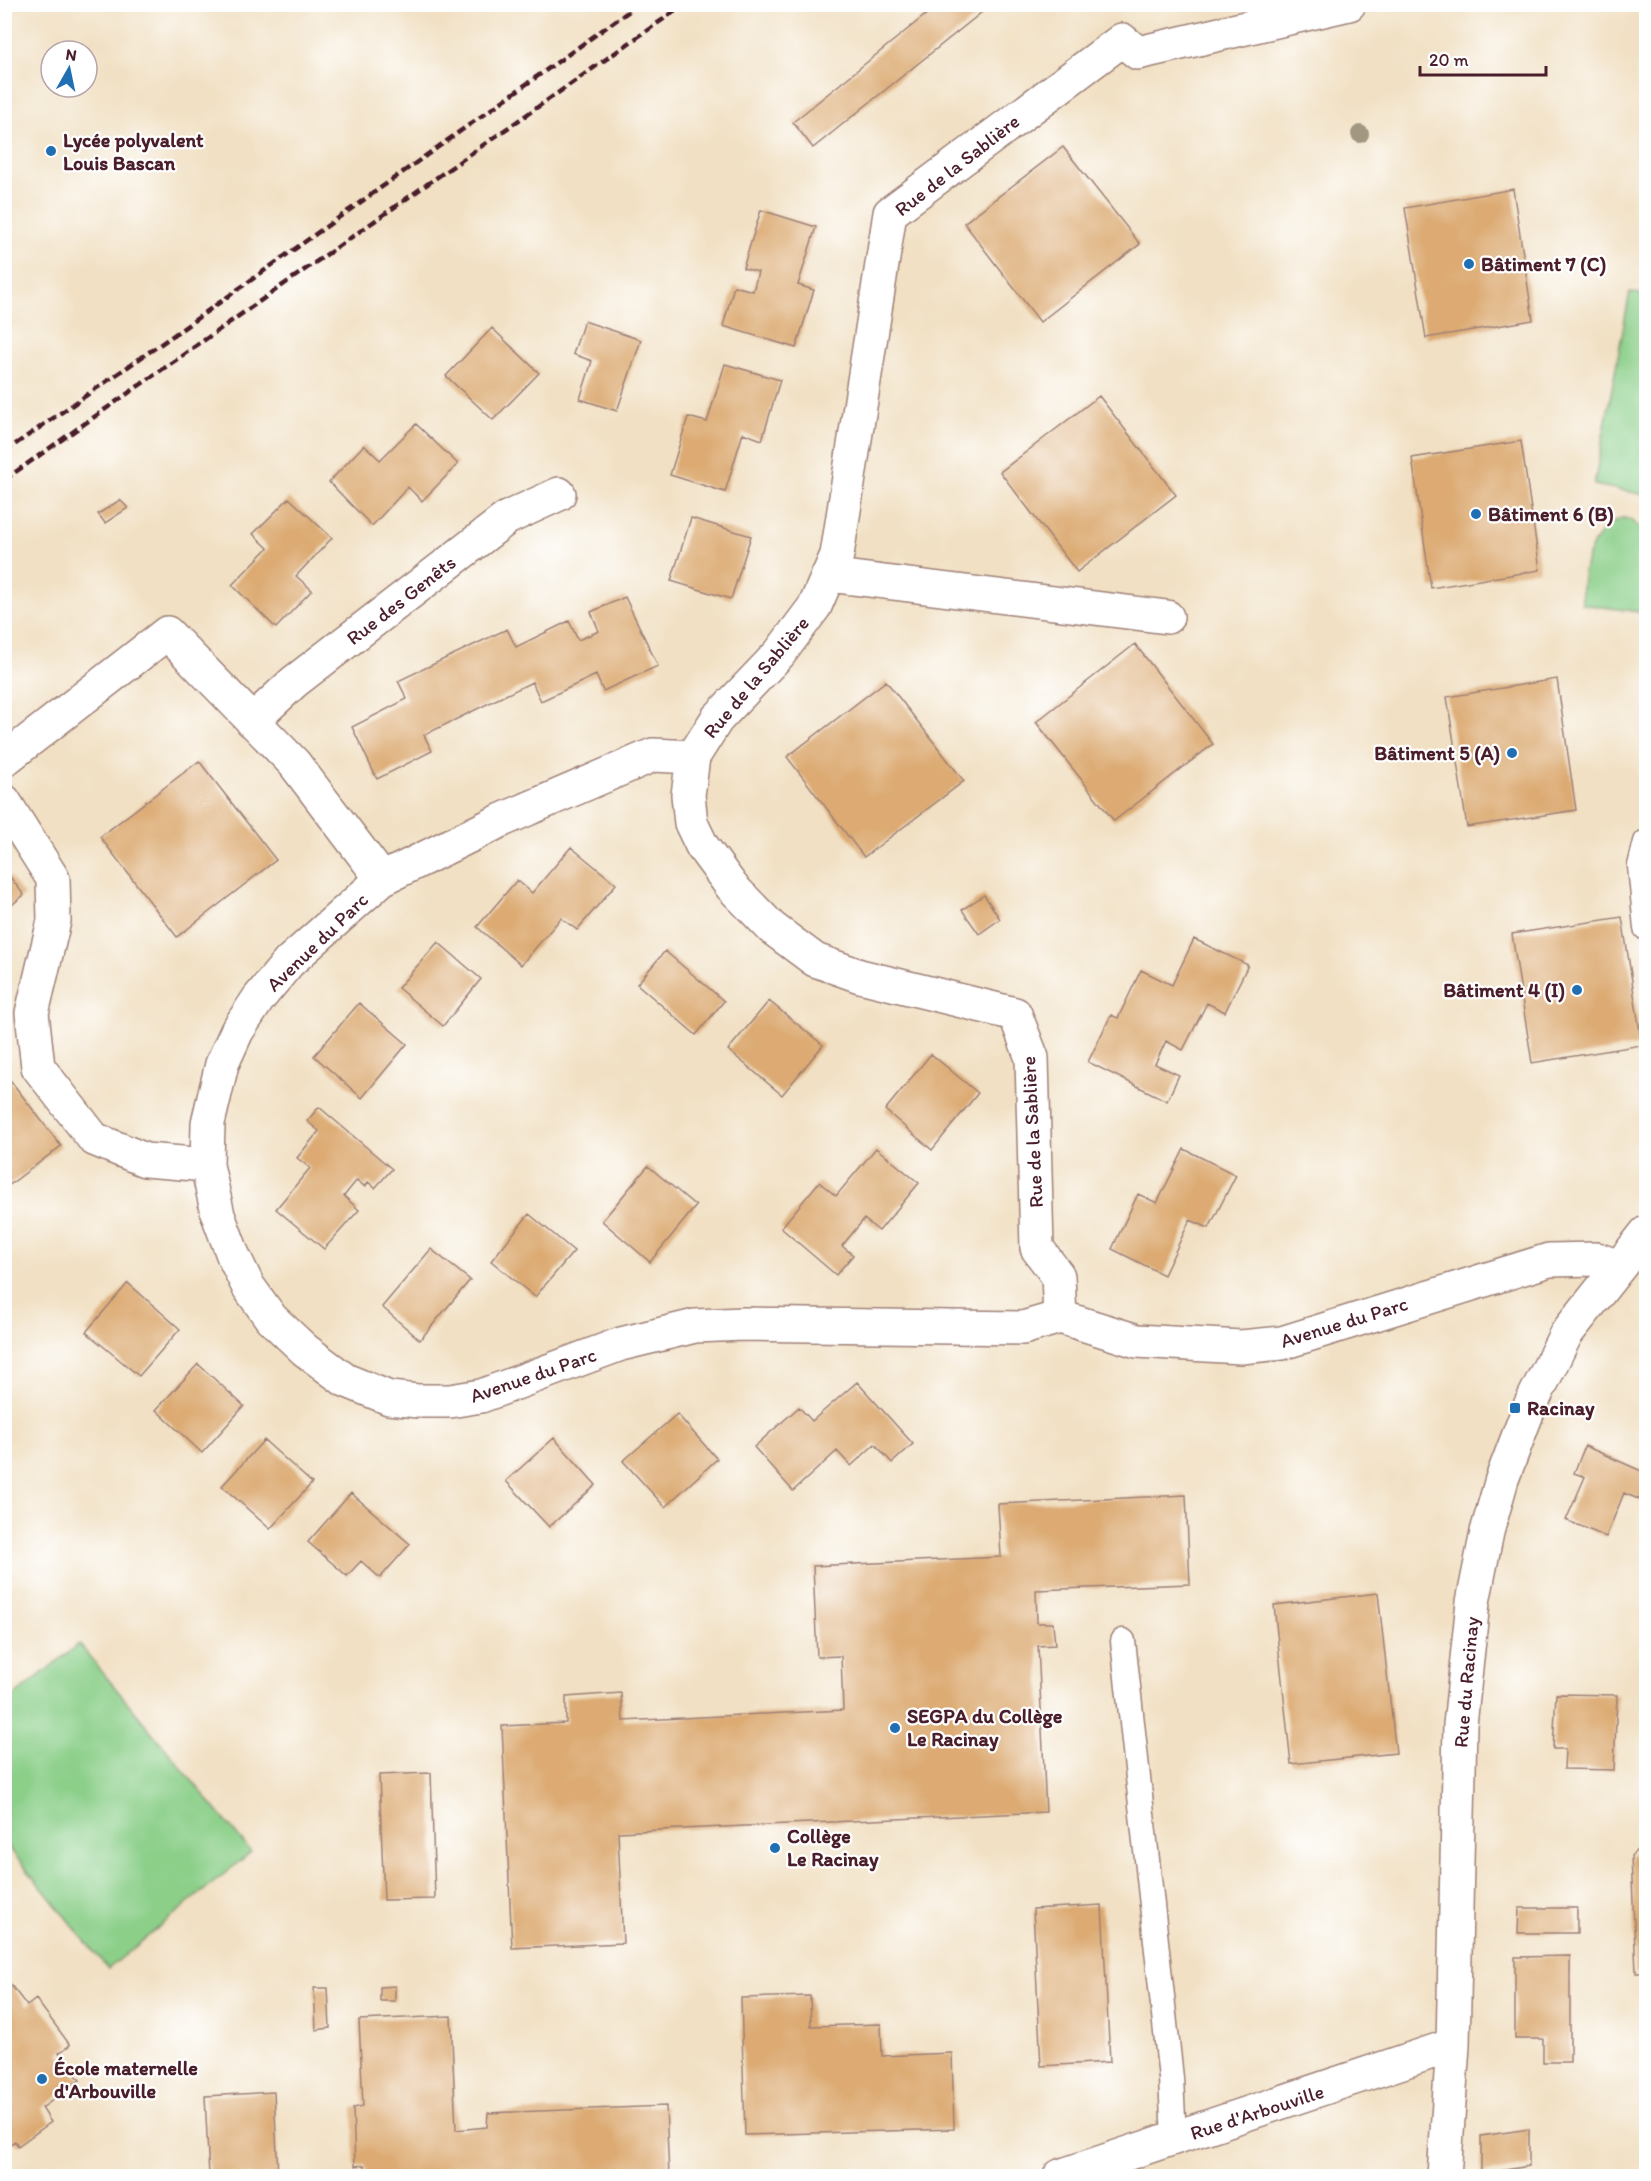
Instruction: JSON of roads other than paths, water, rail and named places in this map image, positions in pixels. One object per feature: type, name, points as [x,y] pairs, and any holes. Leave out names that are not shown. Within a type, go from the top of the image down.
[{"type":"street","name":"Rue de la Sablière","points":[[1060,1317],[1058,1276],[1037,1248],[1032,1058],[1015,1014],[860,976],[815,960],[772,928],[732,886],[702,846],[691,823],[688,795],[693,757],[717,719],[779,654],[815,606],[837,555],[890,213],[1122,40],[1138,53],[1349,4]]},
{"type":"street","name":"Rue des Genêts","points":[[252,721],[294,681],[507,518],[559,494]]},
{"type":"street","points":[[828,575],[1167,617]]},
{"type":"street","points":[[4,760],[167,633],[294,764],[382,879]]},
{"type":"street","name":"Avenue du Parc","points":[[693,757],[653,755],[502,820],[382,879],[289,962],[259,998],[237,1031],[222,1064],[208,1123],[207,1165],[218,1215],[248,1286],[271,1318],[305,1350],[345,1380],[389,1398],[450,1401],[481,1396],[621,1344],[695,1326],[756,1324],[1023,1328],[1060,1317],[1137,1341],[1241,1347],[1282,1342],[1549,1260],[1597,1259],[1618,1267]]},
{"type":"street","points":[[4,801],[53,879],[54,921],[32,1013],[38,1067],[94,1139],[145,1160],[207,1165]]},
{"type":"street","name":"Rue du Racinay","points":[[1444,2176],[1454,2045],[1460,1725],[1473,1602],[1487,1532],[1502,1479],[1529,1408],[1566,1334],[1647,1233]]},
{"type":"street","name":"Rue d'Arbouville","points":[[1060,2176],[1454,2045]]},
{"type":"lane","points":[[1647,842],[1640,866],[1647,928]]},
{"type":"lane","points":[[1123,1641],[1170,2066],[1174,2139]]},
{"type":"railway","points":[[4,452],[171,337],[639,4]]},
{"type":"railway","points":[[4,480],[685,4]]},
{"type":"place","name":"Lycée polyvalent Louis Bascan","points":[[51,151]]},
{"type":"place","name":"Bâtiment 7 (C)","points":[[1469,264]]},
{"type":"place","name":"Bâtiment 6 (B)","points":[[1476,514]]},
{"type":"place","name":"Bâtiment 5 (A)","points":[[1512,753]]},
{"type":"place","name":"Bâtiment 4 (I)","points":[[1577,990]]},
{"type":"place","name":"Racinay","points":[[1515,1408]]},
{"type":"place","name":"SEGPA du Collège Le Racinay","points":[[895,1728]]},
{"type":"place","name":"Collège Le Racinay","points":[[775,1848]]},
{"type":"place","name":"École maternelle d'Arbouville","points":[[42,2079]]}]
